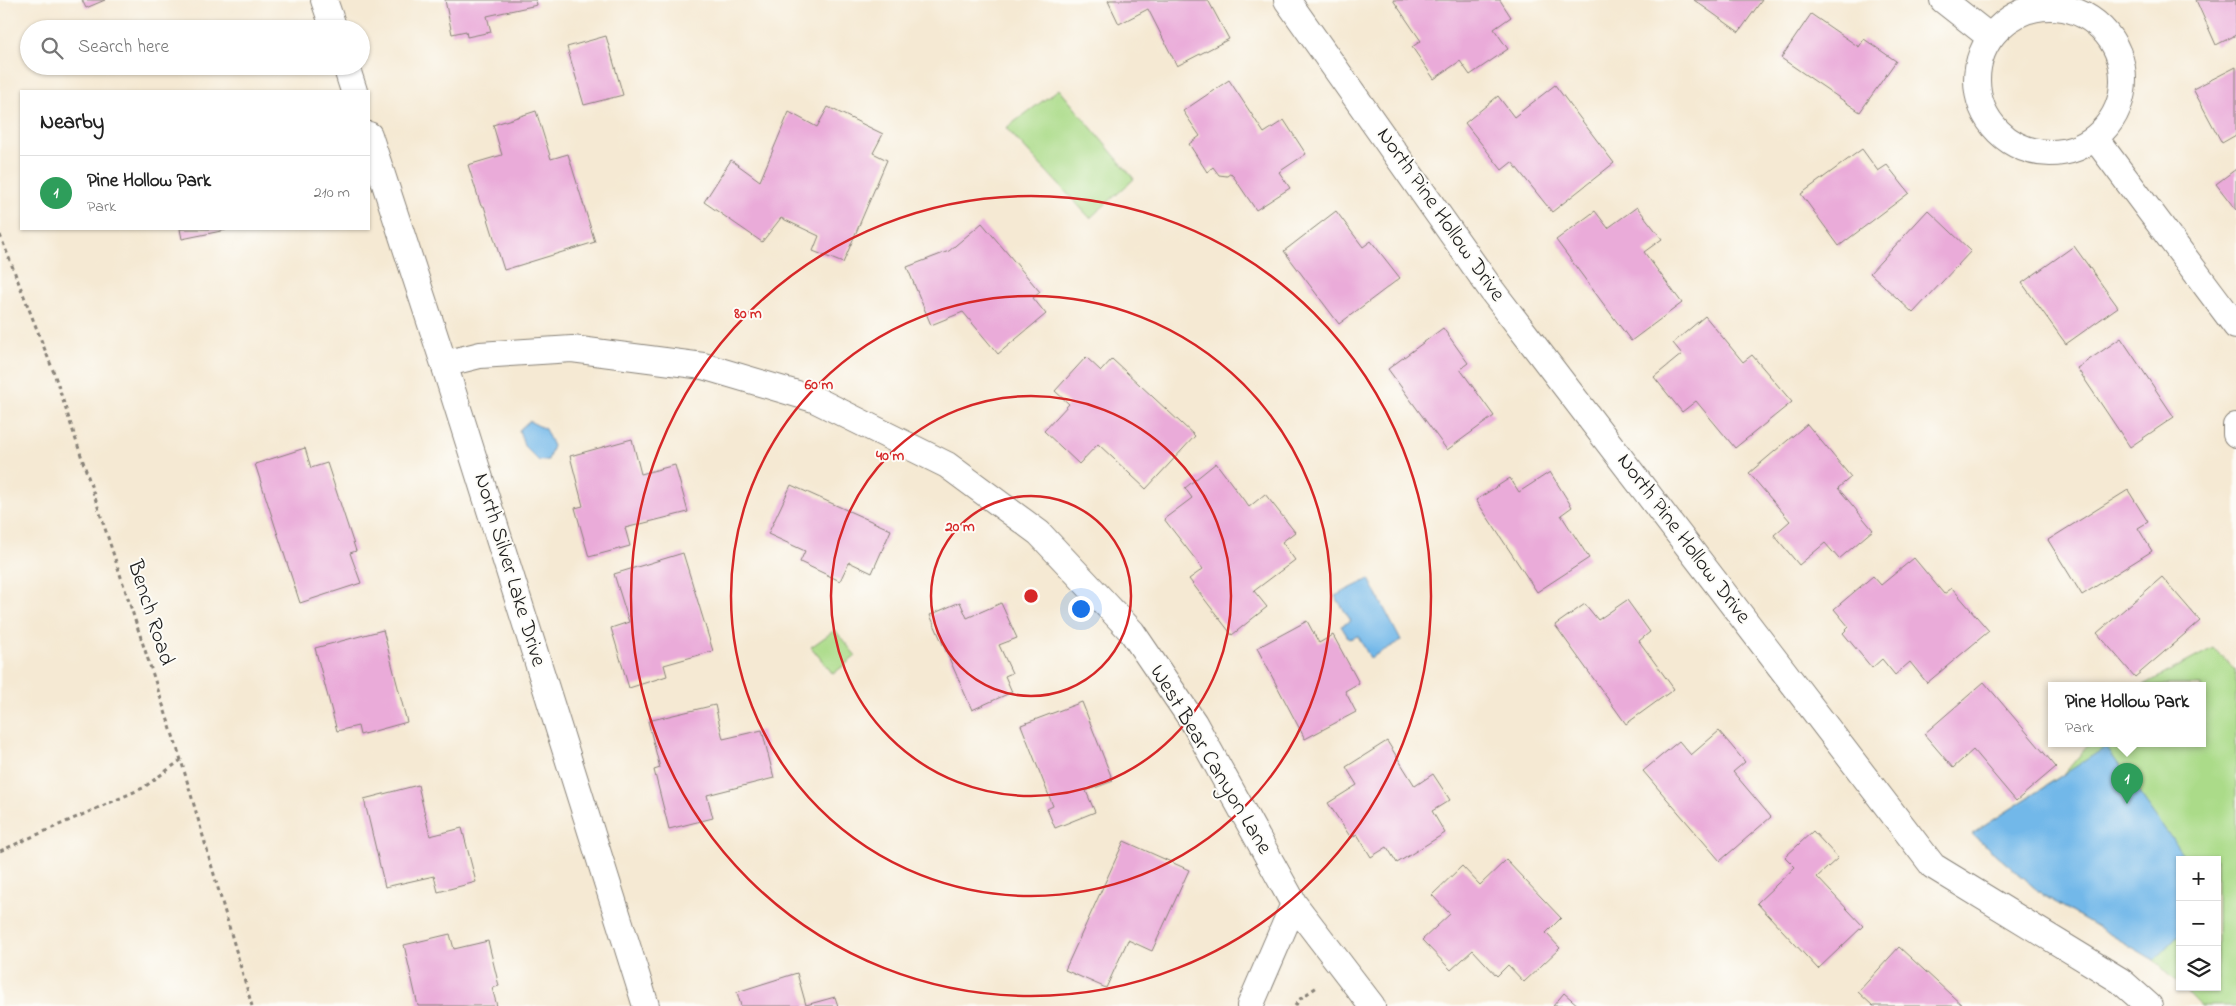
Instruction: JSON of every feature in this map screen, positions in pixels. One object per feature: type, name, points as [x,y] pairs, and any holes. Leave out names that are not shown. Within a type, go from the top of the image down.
[{"type":"street","points":[[324,0],[331,20]]},
{"type":"street","name":"North Pine Hollow Drive","points":[[1287,0],[1493,292],[1933,866],[2121,981],[2148,1006]]},
{"type":"street","points":[[1943,0],[1990,37]]},
{"type":"street","points":[[2056,6],[2081,13],[2101,27],[2116,47],[2124,72],[2122,97],[2113,120],[2095,138],[2075,149],[2059,152],[2029,151],[2008,140],[1991,124],[1980,104],[1976,81],[1979,58],[1990,37],[2008,19],[2031,8],[2056,6]]},
{"type":"street","points":[[349,75],[354,90]]},
{"type":"street","name":"North Silver Lake Drive","points":[[370,138],[444,364],[646,1006]]},
{"type":"street","points":[[2095,138],[2236,326]]},
{"type":"street","name":"West Bear Canyon Lane","points":[[444,364],[480,355],[572,349],[703,366],[814,399],[948,465],[1039,533],[1132,632],[1194,723],[1294,904],[1372,1006]]},
{"type":"street","points":[[2236,426],[2236,434]]},
{"type":"street","points":[[1250,1006],[1294,904]]},
{"type":"path","name":"Bench Road","points":[[0,235],[54,373],[181,760],[252,1006]]},
{"type":"path","points":[[0,851],[143,788],[181,760]]},
{"type":"path","points":[[1296,1006],[1301,998],[1317,987]]},
{"type":"green space","points":[[1059,89],[1134,179],[1090,218],[1006,128]]},
{"type":"green space","points":[[835,630],[856,656],[833,674],[811,647]]},
{"type":"green space","points":[[2213,648],[2236,670],[2236,1006],[2201,1006],[2186,991],[2221,991],[2221,856],[2176,856],[2176,981],[2154,960],[2043,895],[1972,834],[2064,774],[2087,747],[2206,747],[2206,682],[2150,682]]},
{"type":"water","points":[[529,421],[545,429],[553,446],[548,460],[539,461],[524,446],[519,430]]},
{"type":"water","points":[[1369,579],[1401,641],[1370,658],[1358,636],[1349,639],[1341,626],[1351,621],[1335,596]]},
{"type":"water","points":[[2106,747],[2184,856],[2176,856],[2176,937],[2154,960],[2043,895],[1972,834]]},
{"type":"building","points":[[82,0],[105,0],[86,8]]},
{"type":"building","points":[[445,0],[536,0],[537,5],[487,16],[491,32],[467,37],[466,31],[452,34]]},
{"type":"building","points":[[1208,0],[1229,39],[1177,66],[1148,9],[1119,24],[1108,1]]},
{"type":"building","points":[[1393,0],[1500,0],[1511,17],[1494,29],[1508,49],[1470,75],[1460,61],[1434,79],[1412,47],[1421,41]]},
{"type":"building","points":[[1694,0],[1762,0],[1739,32]]},
{"type":"building","points":[[2196,0],[2236,0],[2236,35],[2216,45]]},
{"type":"building","points":[[1811,14],[1859,47],[1864,39],[1896,61],[1860,112],[1781,58]]},
{"type":"building","points":[[606,36],[623,95],[584,105],[567,47]]},
{"type":"building","points":[[2236,67],[2236,135],[2222,143],[2193,89]]},
{"type":"building","points":[[1229,80],[1264,133],[1284,120],[1306,154],[1279,172],[1290,188],[1256,210],[1231,173],[1227,176],[1219,175],[1213,167],[1207,172],[1189,144],[1200,136],[1183,111]]},
{"type":"building","points":[[1555,85],[1614,163],[1552,212],[1512,162],[1502,170],[1465,123],[1498,96],[1514,117]]},
{"type":"building","points":[[828,107],[883,134],[873,153],[887,160],[843,263],[813,251],[819,236],[781,218],[762,242],[704,202],[731,160],[760,181],[789,112],[817,127]]},
{"type":"building","points":[[536,111],[551,159],[568,154],[595,242],[504,270],[484,206],[481,206],[468,165],[502,155],[493,125]]},
{"type":"building","points":[[1862,149],[1878,171],[1887,165],[1909,193],[1839,246],[1801,194]]},
{"type":"building","points":[[2236,169],[2236,210],[2216,184]]},
{"type":"building","points":[[1637,207],[1662,239],[1644,252],[1682,303],[1631,341],[1556,240],[1595,211],[1608,228]]},
{"type":"building","points":[[1928,210],[1971,251],[1913,313],[1870,273]]},
{"type":"building","points":[[1336,211],[1363,247],[1371,241],[1400,278],[1339,324],[1284,251]]},
{"type":"building","points":[[982,223],[1040,292],[1033,298],[1046,314],[998,354],[963,312],[931,325],[907,267],[949,251]]},
{"type":"building","points":[[180,230],[226,230],[182,239]]},
{"type":"building","points":[[2074,246],[2118,307],[2066,344],[2022,283]]},
{"type":"building","points":[[1705,316],[1743,362],[1752,355],[1792,402],[1735,448],[1696,401],[1682,412],[1654,377],[1682,354],[1673,343]]},
{"type":"building","points":[[1443,328],[1468,363],[1460,369],[1494,416],[1447,450],[1388,369]]},
{"type":"building","points":[[2121,338],[2174,417],[2130,447],[2077,368]]},
{"type":"building","points":[[1086,357],[1101,371],[1112,359],[1195,436],[1146,489],[1098,444],[1079,464],[1044,431],[1069,404],[1055,391]]},
{"type":"building","points":[[1807,424],[1851,477],[1838,488],[1873,530],[1839,559],[1825,543],[1799,565],[1774,535],[1790,521],[1749,473]]},
{"type":"building","points":[[632,439],[641,474],[675,465],[688,512],[625,528],[630,546],[589,557],[575,508],[583,506],[570,456]]},
{"type":"building","points":[[305,448],[311,468],[327,463],[356,551],[350,553],[361,583],[300,603],[255,464]]},
{"type":"building","points":[[1216,463],[1249,507],[1265,494],[1295,532],[1282,542],[1295,560],[1254,591],[1267,607],[1232,635],[1189,579],[1203,569],[1164,519],[1192,498],[1185,488]]},
{"type":"building","points":[[1550,472],[1572,507],[1561,515],[1589,558],[1537,592],[1476,500],[1510,478],[1519,492]]},
{"type":"building","points":[[791,485],[891,530],[872,573],[849,562],[840,581],[800,562],[805,551],[768,534]]},
{"type":"building","points":[[2128,490],[2148,522],[2138,528],[2152,551],[2082,595],[2048,540]]},
{"type":"building","points":[[683,553],[713,651],[664,665],[667,676],[629,688],[611,628],[629,622],[614,574]]},
{"type":"building","points":[[1914,558],[1944,594],[1952,588],[1989,631],[1927,683],[1910,662],[1895,675],[1882,659],[1872,668],[1843,633],[1849,627],[1834,609],[1873,576],[1881,585]]},
{"type":"building","points":[[2162,577],[2200,621],[2135,677],[2097,633]]},
{"type":"building","points":[[1627,600],[1650,632],[1639,641],[1674,689],[1626,724],[1555,625],[1585,604],[1598,620]]},
{"type":"building","points":[[960,602],[967,618],[1001,603],[1017,638],[999,645],[1012,673],[1005,676],[1012,692],[972,710],[930,615]]},
{"type":"building","points":[[1307,621],[1319,643],[1333,635],[1359,683],[1345,691],[1356,712],[1305,739],[1257,648]]},
{"type":"building","points":[[383,630],[407,722],[360,735],[358,726],[337,731],[315,648]]},
{"type":"building","points":[[1984,682],[2056,767],[2016,801],[1973,750],[1953,768],[1924,734]]},
{"type":"building","points":[[1082,702],[1113,781],[1086,791],[1095,812],[1055,828],[1047,809],[1053,806],[1021,725]]},
{"type":"building","points":[[715,705],[723,739],[762,730],[774,778],[707,795],[713,818],[669,829],[654,770],[660,768],[648,721]]},
{"type":"building","points":[[1719,731],[1745,762],[1733,772],[1771,817],[1720,861],[1643,771],[1679,741],[1691,755]]},
{"type":"building","points":[[1387,741],[1415,786],[1433,774],[1450,800],[1432,811],[1445,833],[1397,863],[1387,847],[1371,857],[1357,834],[1351,838],[1328,803],[1357,785],[1346,767]]},
{"type":"building","points":[[418,785],[430,836],[462,828],[476,882],[438,892],[434,876],[385,887],[364,799]]},
{"type":"building","points":[[1813,831],[1838,858],[1817,877],[1863,926],[1818,969],[1757,903],[1795,867],[1785,857]]},
{"type":"building","points":[[1124,841],[1189,870],[1152,951],[1128,940],[1106,988],[1065,970]]},
{"type":"building","points":[[1506,860],[1561,918],[1546,933],[1560,948],[1524,982],[1508,965],[1497,976],[1473,950],[1451,970],[1422,940],[1450,914],[1432,895],[1462,866],[1480,885]]},
{"type":"building","points":[[450,934],[454,949],[488,941],[499,986],[492,988],[497,1006],[418,1006],[404,945]]},
{"type":"building","points":[[1899,947],[1963,1006],[1873,1006],[1858,992]]},
{"type":"building","points":[[797,973],[806,1005],[835,997],[838,1006],[741,1006],[737,992]]},
{"type":"building","points":[[1564,993],[1579,1006],[1553,1006]]},
{"type":"place","name":"Pine Hollow Park","points":[[2127,804]]}]
